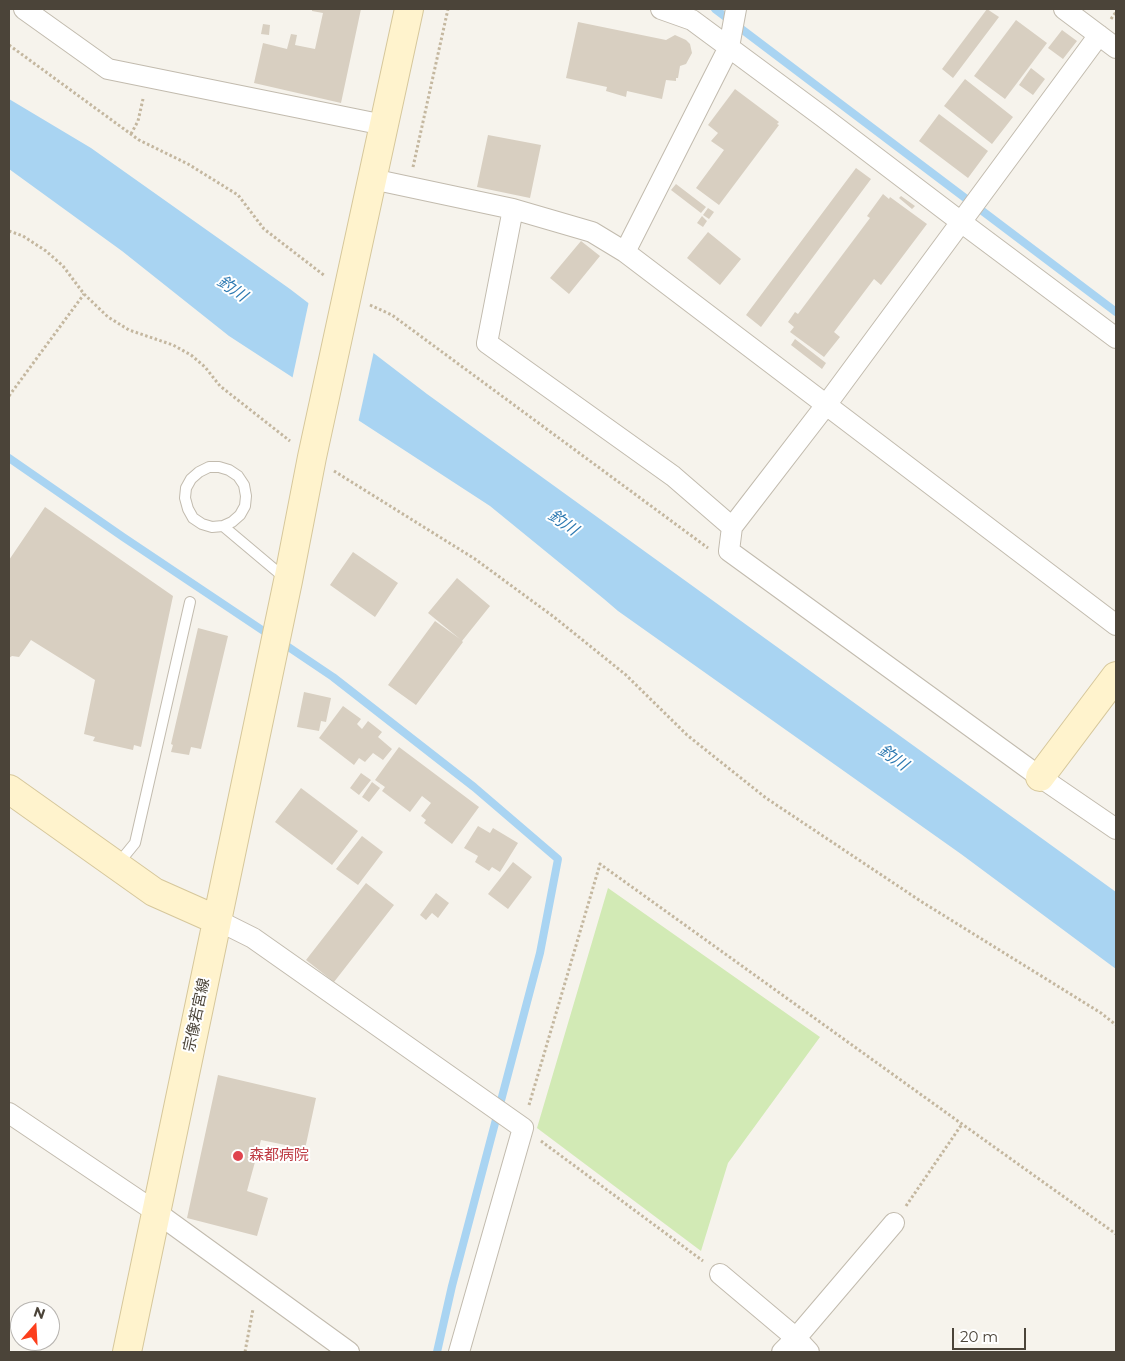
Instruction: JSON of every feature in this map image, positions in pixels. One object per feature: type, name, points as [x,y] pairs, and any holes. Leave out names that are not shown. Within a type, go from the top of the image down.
[{"type":"street","points":[[24,9],[108,69],[384,125]]},
{"type":"street","name":"宗像若宮線","points":[[126,1352],[288,581],[313,449],[409,9]]},
{"type":"street","points":[[661,9],[692,20],[1116,338]]},
{"type":"street","points":[[626,252],[728,47],[736,9]]},
{"type":"street","points":[[1064,9],[1116,48]]},
{"type":"street","points":[[1099,35],[826,405],[732,527],[729,551],[1040,777],[1116,829]]},
{"type":"street","points":[[372,179],[514,209],[592,232],[626,252],[1116,625]]},
{"type":"street","points":[[514,209],[486,343],[673,476],[732,527]]},
{"type":"street","points":[[1040,777],[1116,676]]},
{"type":"street","points":[[9,789],[154,892],[252,938],[523,1128],[460,1352]]},
{"type":"street","points":[[9,1113],[156,1212],[349,1352]]},
{"type":"street","points":[[782,1352],[803,1345],[894,1223]]},
{"type":"street","points":[[720,1274],[803,1345]]},
{"type":"lane","points":[[222,526],[232,522],[240,515],[246,496],[244,485],[238,476],[229,470],[209,467],[199,472],[186,488],[185,498],[193,518],[202,524],[212,527],[222,526],[288,581]]},
{"type":"lane","points":[[116,866],[135,843],[190,602]]},
{"type":"path","points":[[408,186],[448,9]]},
{"type":"path","points":[[9,45],[139,140],[188,164],[238,195],[264,229],[347,293],[392,316],[716,554],[729,551]]},
{"type":"path","points":[[131,134],[138,121],[148,76]]},
{"type":"path","points":[[9,231],[23,236],[46,251],[63,266],[84,294],[108,317],[130,330],[173,345],[191,355],[205,367],[220,386],[269,426],[313,449],[475,559],[554,617],[626,675],[687,734],[766,798],[922,902],[1101,1013],[1116,1025]]},
{"type":"path","points":[[9,396],[84,294]]},
{"type":"path","points":[[720,1274],[523,1128],[600,864],[1116,1234]]},
{"type":"path","points":[[894,1223],[962,1124]]},
{"type":"path","points":[[245,1352],[257,1287]]},
{"type":"green space","points":[[608,888],[820,1037],[728,1163],[701,1251],[537,1128]]},
{"type":"water","name":"釣川","points":[[9,99],[91,148],[290,289],[427,394],[1116,892],[1116,969],[961,854],[618,611],[490,506],[229,336],[122,251],[9,169]]},
{"type":"pier","points":[[309,301],[374,351],[358,423],[292,380]]},
{"type":"building","points":[[312,9],[361,9],[341,103],[254,83],[263,43],[287,49],[291,34],[297,35],[295,45],[315,49],[323,13],[312,11]]},
{"type":"building","points":[[987,9],[999,17],[953,78],[942,69]]},
{"type":"building","points":[[1016,20],[1047,43],[1005,99],[974,76]]},
{"type":"building","points":[[578,22],[666,40],[675,35],[690,44],[692,53],[686,64],[680,66],[676,81],[666,80],[662,99],[627,91],[626,97],[606,91],[607,87],[566,78]]},
{"type":"building","points":[[263,24],[270,25],[269,35],[261,34]]},
{"type":"building","points":[[1062,30],[1077,41],[1063,59],[1048,48]]},
{"type":"building","points":[[1031,68],[1045,79],[1033,95],[1019,85]]},
{"type":"building","points":[[965,79],[1013,117],[992,144],[944,106]]},
{"type":"building","points":[[735,89],[779,122],[777,124],[779,125],[719,205],[696,188],[724,150],[711,141],[718,133],[708,125]]},
{"type":"building","points":[[939,114],[988,151],[968,178],[919,141]]},
{"type":"building","points":[[488,135],[541,145],[530,198],[477,187]]},
{"type":"building","points":[[856,168],[871,179],[761,327],[746,315]]},
{"type":"building","points":[[676,184],[706,207],[701,213],[671,190]]},
{"type":"building","points":[[883,194],[927,224],[881,285],[874,279],[834,332],[840,337],[824,357],[790,332],[794,327],[788,322],[795,312],[798,314],[870,218],[867,216]]},
{"type":"building","points":[[901,196],[915,206],[912,209],[899,198]]},
{"type":"building","points":[[708,208],[714,212],[709,219],[703,215]]},
{"type":"building","points":[[702,216],[707,221],[703,227],[697,223]]},
{"type":"building","points":[[708,232],[741,259],[720,285],[687,258]]},
{"type":"building","points":[[581,241],[600,256],[569,294],[550,278]]},
{"type":"building","points":[[795,339],[826,363],[822,369],[791,345]]},
{"type":"building","points":[[45,507],[173,596],[141,747],[134,745],[133,750],[93,741],[95,737],[84,734],[95,680],[31,640],[19,657],[12,656],[9,658],[9,560]]},
{"type":"building","points":[[353,552],[398,583],[375,617],[330,585]]},
{"type":"building","points":[[457,578],[490,606],[416,705],[388,685],[435,621],[460,639],[428,613]]},
{"type":"building","points":[[198,628],[228,636],[201,749],[191,747],[189,755],[171,752],[173,745],[171,744]]},
{"type":"building","points":[[304,692],[331,698],[326,722],[321,721],[319,731],[297,727]]},
{"type":"building","points":[[343,706],[361,719],[357,724],[362,729],[368,721],[382,732],[378,737],[392,749],[383,760],[373,753],[365,762],[359,758],[354,765],[319,738]]},
{"type":"building","points":[[399,747],[479,807],[452,844],[424,823],[426,820],[421,816],[431,803],[422,796],[410,812],[382,791],[385,787],[375,780]]},
{"type":"building","points":[[361,773],[371,780],[359,795],[350,788]]},
{"type":"building","points":[[372,782],[380,788],[369,802],[362,797]]},
{"type":"building","points":[[301,788],[358,831],[332,865],[275,822]]},
{"type":"building","points":[[478,826],[490,833],[493,828],[518,843],[500,872],[492,867],[489,871],[475,862],[478,856],[464,848]]},
{"type":"building","points":[[362,836],[383,852],[358,885],[336,869]]},
{"type":"building","points":[[513,862],[532,877],[508,909],[488,894]]},
{"type":"building","points":[[366,883],[394,905],[334,982],[306,960]]},
{"type":"building","points":[[436,893],[449,903],[438,918],[432,913],[426,920],[420,915]]},
{"type":"building","points":[[218,1075],[316,1098],[305,1149],[261,1140],[247,1191],[268,1198],[257,1236],[187,1218]]},
{"type":"waterway","points":[[715,9],[1116,312]]},
{"type":"waterway","points":[[9,458],[271,636]]},
{"type":"waterway","points":[[281,642],[333,677],[474,787],[558,859],[540,953],[452,1286],[437,1352]]},
{"type":"place","name":"森都病院","points":[[238,1156]]}]
